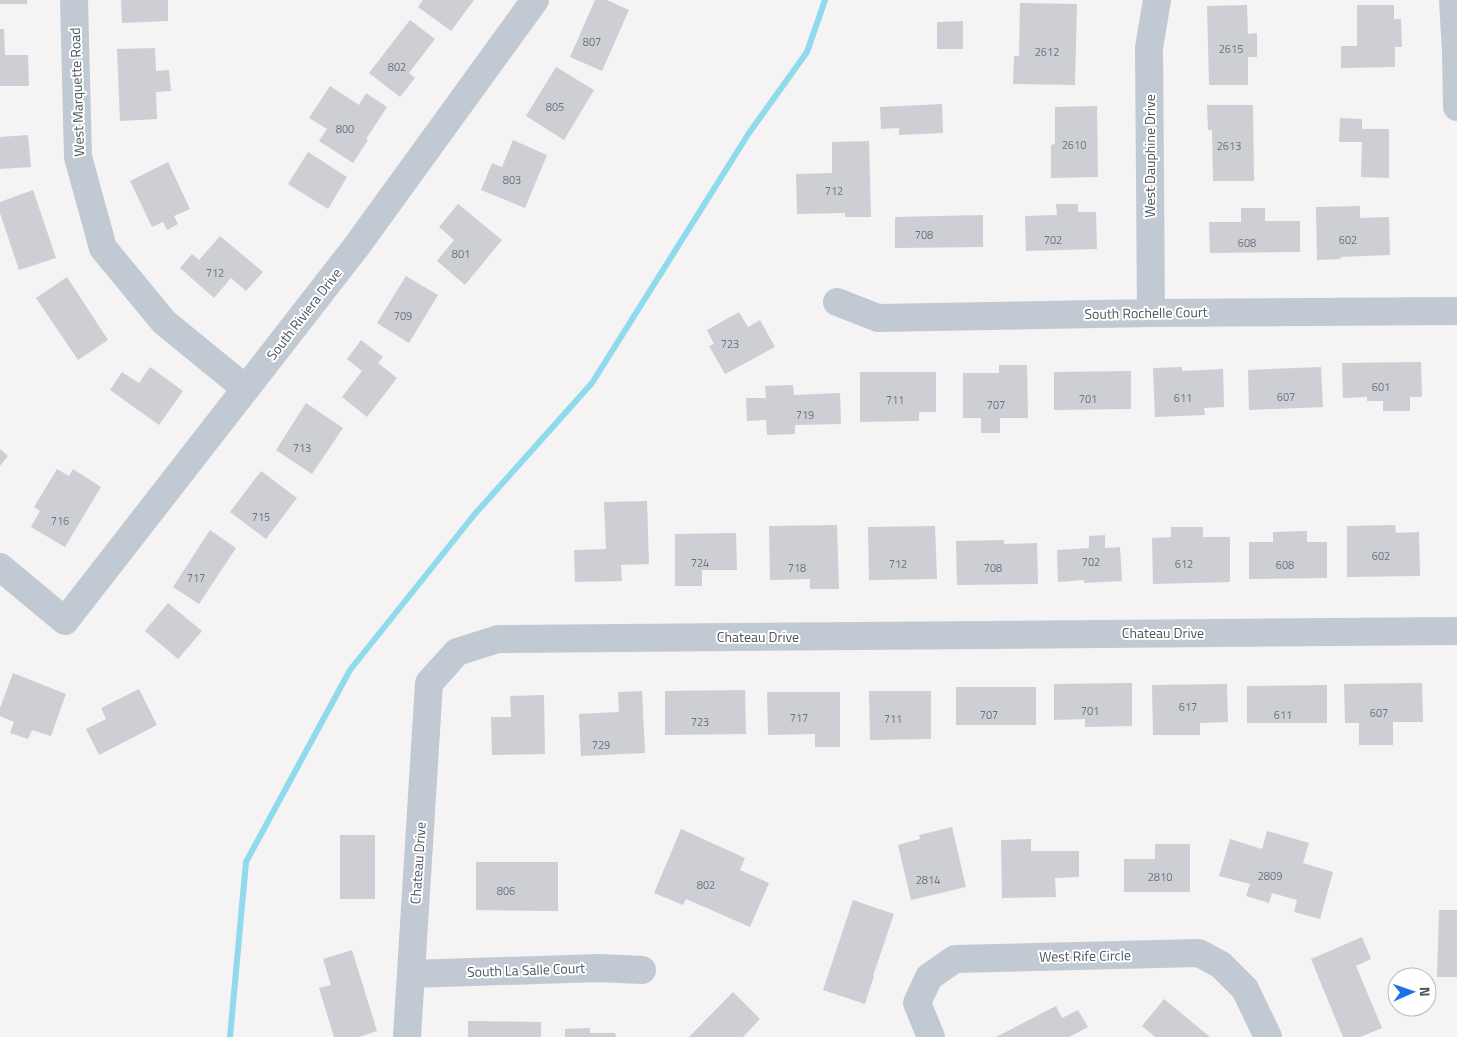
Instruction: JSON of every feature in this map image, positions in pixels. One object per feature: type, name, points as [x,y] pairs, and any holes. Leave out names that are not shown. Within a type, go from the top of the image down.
[{"type":"street","name":"West Marquette Road","points":[[74,0],[78,157],[103,248],[164,322],[246,389]]},
{"type":"street","name":"South Riviera Drive","points":[[0,567],[65,621],[356,247],[535,0]]},
{"type":"street","name":"West Dauphine Drive","points":[[1151,313],[1149,48],[1157,0]]},
{"type":"street","points":[[1453,0],[1457,107]]},
{"type":"street","name":"South Rochelle Court","points":[[838,302],[878,318],[1151,313],[1457,311]]},
{"type":"street","name":"Chateau Drive","points":[[407,1037],[429,683],[457,652],[498,639],[1457,631]]},
{"type":"street","name":"West Rife Circle","points":[[931,1037],[917,1003],[928,977],[955,959],[1199,953],[1221,964],[1245,988],[1268,1037]]},
{"type":"street","name":"South La Salle Court","points":[[411,974],[600,968],[642,970]]},
{"type":"building","points":[[0,0],[27,0],[27,4],[0,4]]},
{"type":"building","points":[[121,0],[168,0],[168,21],[122,23]]},
{"type":"building","points":[[423,0],[474,0],[451,31],[418,7]]},
{"type":"building","points":[[595,0],[607,0],[629,10],[602,71],[570,57]]},
{"type":"building","points":[[1020,3],[1077,4],[1075,85],[1013,84],[1014,56],[1019,56]]},
{"type":"building","points":[[1247,5],[1248,34],[1257,33],[1257,57],[1248,57],[1248,85],[1209,85],[1207,6]]},
{"type":"building","points":[[1357,5],[1394,5],[1394,19],[1401,19],[1402,47],[1395,47],[1395,67],[1341,68],[1341,46],[1357,46]]},
{"type":"building","points":[[410,20],[435,39],[409,73],[415,78],[400,97],[369,73]]},
{"type":"building","points":[[963,21],[963,49],[937,49],[937,22]]},
{"type":"building","points":[[0,29],[4,29],[5,55],[28,55],[29,86],[0,86]]},
{"type":"building","points":[[155,48],[156,71],[169,70],[171,91],[156,92],[157,119],[120,121],[117,49]]},
{"type":"building","points":[[556,67],[594,90],[564,140],[526,116]]},
{"type":"building","points":[[330,86],[359,105],[366,93],[387,107],[353,163],[319,141],[327,129],[309,118]]},
{"type":"building","points":[[942,104],[943,133],[899,135],[899,128],[881,129],[880,107]]},
{"type":"building","points":[[1207,105],[1253,105],[1254,181],[1213,181],[1212,130],[1208,130]]},
{"type":"building","points":[[1097,106],[1098,177],[1051,178],[1051,145],[1055,144],[1055,107]]},
{"type":"building","points":[[1340,118],[1362,119],[1362,129],[1389,129],[1389,178],[1361,177],[1362,142],[1339,142]]},
{"type":"building","points":[[28,135],[31,167],[0,169],[0,137]]},
{"type":"building","points":[[513,140],[547,155],[525,208],[481,190],[492,163],[502,167]]},
{"type":"building","points":[[869,141],[871,217],[845,217],[845,213],[797,214],[796,174],[832,173],[832,142]]},
{"type":"building","points":[[308,152],[347,177],[328,209],[288,184]]},
{"type":"building","points":[[168,162],[190,209],[174,216],[178,224],[167,230],[163,222],[152,227],[130,181]]},
{"type":"building","points":[[33,190],[56,258],[19,270],[0,213],[0,202]]},
{"type":"building","points":[[458,204],[502,240],[465,285],[437,261],[454,240],[439,227]]},
{"type":"building","points":[[1056,204],[1078,204],[1078,212],[1096,212],[1097,249],[1026,251],[1025,216],[1057,215]]},
{"type":"building","points":[[1360,206],[1360,218],[1389,217],[1390,255],[1317,260],[1316,207]]},
{"type":"building","points":[[1241,208],[1265,208],[1265,221],[1300,221],[1300,252],[1210,253],[1209,222],[1241,222]]},
{"type":"building","points":[[983,215],[983,247],[895,248],[895,217]]},
{"type":"building","points":[[220,236],[263,272],[246,291],[231,278],[214,298],[180,268],[192,254],[199,260]]},
{"type":"building","points":[[406,276],[438,295],[409,343],[377,323]]},
{"type":"building","points":[[67,277],[108,340],[78,360],[36,298]]},
{"type":"building","points":[[739,312],[748,327],[760,320],[775,347],[725,374],[709,346],[714,344],[707,330]]},
{"type":"building","points":[[361,340],[383,357],[378,363],[397,378],[367,417],[342,397],[362,371],[347,359]]},
{"type":"building","points":[[1421,362],[1422,397],[1410,397],[1410,411],[1383,411],[1383,401],[1367,401],[1367,397],[1343,398],[1342,363]]},
{"type":"building","points":[[999,365],[1027,365],[1028,418],[1000,418],[1000,433],[981,433],[981,418],[963,418],[963,373],[999,373]]},
{"type":"building","points":[[150,367],[183,391],[159,425],[110,390],[122,372],[139,383]]},
{"type":"building","points":[[1182,367],[1182,371],[1223,369],[1224,407],[1204,408],[1205,415],[1155,417],[1153,368]]},
{"type":"building","points":[[1321,367],[1323,407],[1249,410],[1248,370]]},
{"type":"building","points":[[1131,371],[1131,409],[1054,410],[1054,372]]},
{"type":"building","points":[[860,372],[936,372],[936,412],[919,412],[919,421],[860,422]]},
{"type":"building","points":[[793,385],[794,395],[840,393],[841,424],[795,425],[795,434],[767,435],[766,420],[747,421],[746,398],[766,398],[765,386]]},
{"type":"building","points":[[306,403],[343,428],[312,474],[276,450]]},
{"type":"building","points":[[0,449],[8,456],[0,466]]},
{"type":"building","points":[[57,469],[69,476],[73,469],[101,487],[65,547],[31,527],[40,511],[34,507]]},
{"type":"building","points":[[261,471],[297,498],[266,539],[230,512]]},
{"type":"building","points":[[647,501],[649,564],[621,565],[622,581],[575,582],[574,550],[606,549],[604,502]]},
{"type":"building","points":[[837,525],[839,589],[810,589],[810,579],[770,580],[769,526]]},
{"type":"building","points":[[1395,525],[1396,533],[1419,532],[1420,576],[1347,577],[1347,526]]},
{"type":"building","points":[[935,526],[937,579],[869,580],[868,527]]},
{"type":"building","points":[[1171,527],[1203,527],[1203,537],[1230,537],[1230,582],[1153,584],[1152,538],[1171,537]]},
{"type":"building","points":[[210,530],[236,548],[199,604],[173,587]]},
{"type":"building","points":[[1307,531],[1307,542],[1327,542],[1327,578],[1249,579],[1249,542],[1273,542],[1273,532]]},
{"type":"building","points":[[736,533],[737,570],[702,570],[702,586],[675,586],[675,534]]},
{"type":"building","points":[[1105,535],[1105,548],[1120,547],[1122,581],[1084,583],[1084,580],[1058,582],[1057,550],[1089,548],[1089,536]]},
{"type":"building","points":[[1004,540],[1004,544],[1037,543],[1038,584],[957,585],[956,541]]},
{"type":"building","points":[[168,603],[202,631],[178,659],[145,631]]},
{"type":"building","points":[[13,673],[66,694],[51,736],[32,730],[28,739],[10,733],[14,722],[0,716],[0,708]]},
{"type":"building","points":[[1132,683],[1132,726],[1085,727],[1085,719],[1054,720],[1054,684]]},
{"type":"building","points":[[1422,683],[1423,722],[1393,722],[1393,745],[1359,745],[1359,723],[1345,723],[1344,684]]},
{"type":"building","points":[[1227,684],[1228,722],[1200,723],[1200,735],[1153,735],[1152,685]]},
{"type":"building","points":[[1327,685],[1327,723],[1247,723],[1247,686]]},
{"type":"building","points":[[956,687],[1036,687],[1036,725],[956,725]]},
{"type":"building","points":[[139,689],[157,725],[99,755],[86,729],[106,719],[101,708]]},
{"type":"building","points":[[745,690],[746,734],[665,735],[665,691]]},
{"type":"building","points":[[642,691],[645,753],[581,756],[579,714],[619,712],[618,692]]},
{"type":"building","points":[[869,691],[931,691],[931,739],[870,740]]},
{"type":"building","points":[[767,692],[840,692],[840,747],[815,747],[815,734],[768,735]]},
{"type":"building","points":[[544,695],[545,754],[492,755],[491,717],[511,717],[510,696]]},
{"type":"building","points":[[952,827],[966,887],[911,900],[898,845],[920,839],[919,835]]},
{"type":"building","points":[[681,829],[745,858],[740,870],[769,883],[750,927],[686,899],[683,905],[654,893]]},
{"type":"building","points":[[1267,831],[1309,843],[1303,863],[1333,872],[1320,919],[1294,912],[1297,900],[1272,893],[1269,903],[1246,896],[1250,884],[1219,876],[1230,839],[1262,849]]},
{"type":"building","points":[[340,835],[375,835],[375,899],[340,899]]},
{"type":"building","points":[[1031,839],[1031,851],[1079,851],[1079,877],[1055,878],[1056,897],[1002,898],[1001,840]]},
{"type":"building","points":[[1155,844],[1190,844],[1190,892],[1124,892],[1124,859],[1155,859]]},
{"type":"building","points":[[476,862],[558,862],[558,911],[476,910]]},
{"type":"building","points":[[853,900],[894,914],[865,1004],[823,990]]},
{"type":"building","points":[[1439,910],[1457,910],[1457,977],[1437,977]]},
{"type":"building","points":[[1362,937],[1371,959],[1356,966],[1382,1028],[1360,1037],[1343,1037],[1311,959]]},
{"type":"building","points":[[352,950],[377,1031],[359,1037],[334,1037],[319,988],[331,985],[323,959]]},
{"type":"building","points":[[733,992],[760,1019],[743,1037],[689,1037]]},
{"type":"building","points":[[1164,999],[1210,1037],[1155,1037],[1142,1026]]},
{"type":"building","points":[[1056,1006],[1062,1018],[1078,1010],[1088,1027],[1069,1037],[996,1037]]},
{"type":"building","points":[[468,1021],[541,1022],[541,1037],[468,1037]]},
{"type":"building","points":[[590,1028],[590,1033],[615,1033],[616,1037],[565,1037],[565,1029]]},
{"type":"waterway","points":[[230,1037],[246,862],[350,670],[474,515],[592,383],[749,133],[807,52],[825,0]]}]
